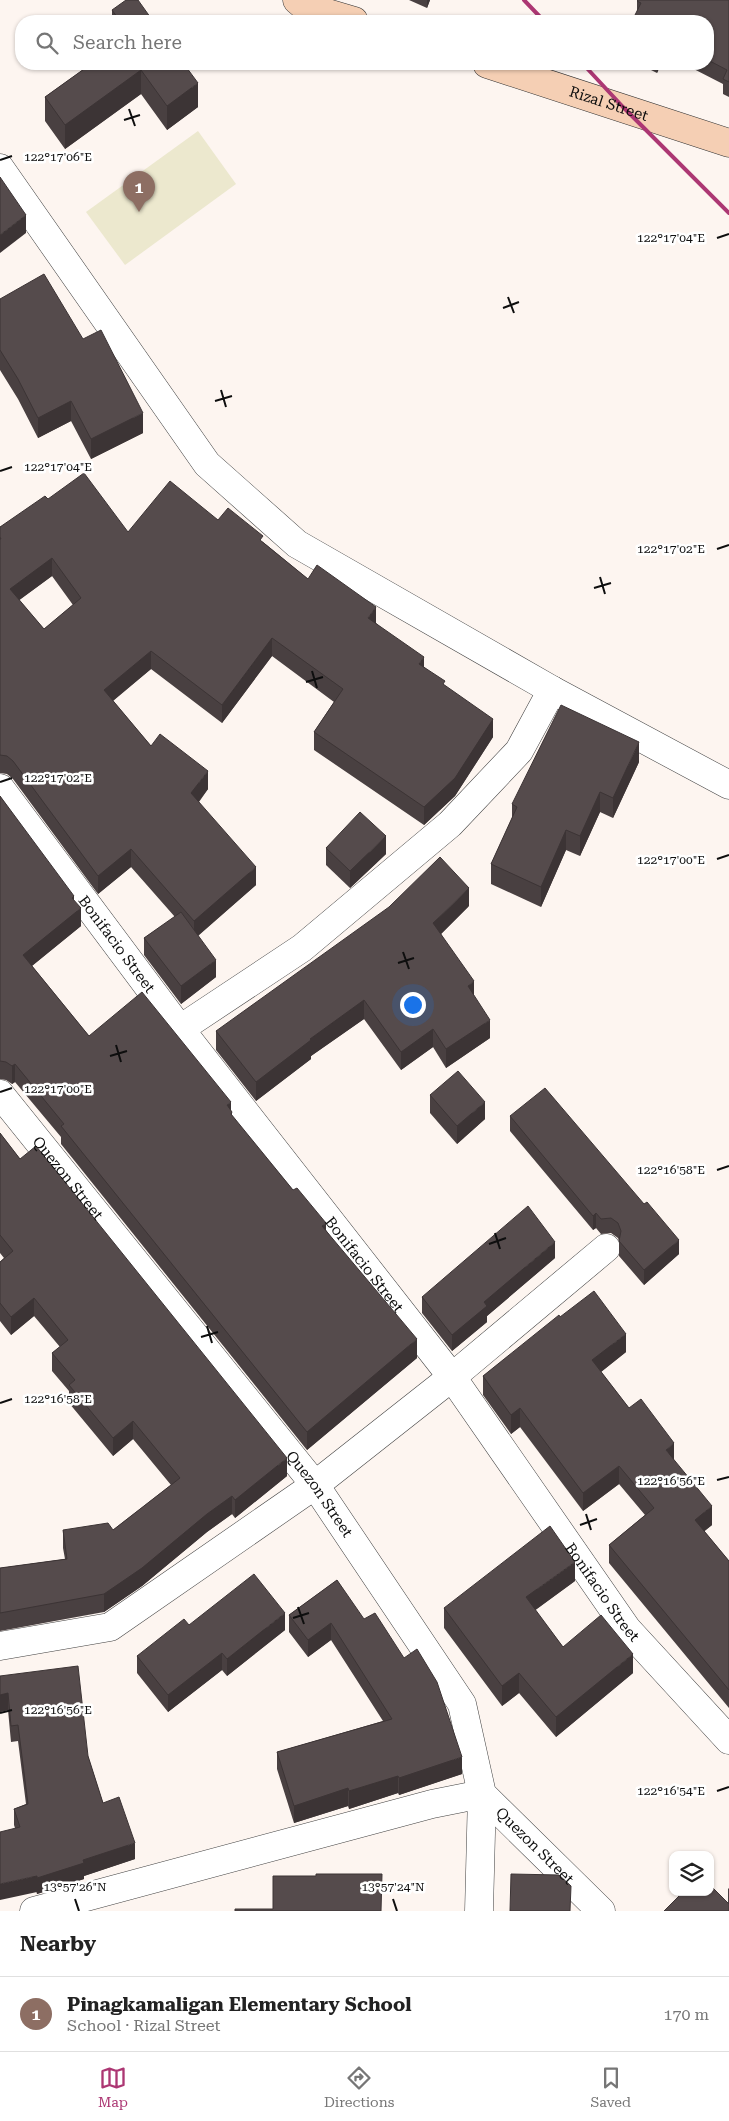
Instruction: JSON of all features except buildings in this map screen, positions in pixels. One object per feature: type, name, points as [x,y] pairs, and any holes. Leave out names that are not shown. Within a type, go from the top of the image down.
[{"type":"street","points":[[297,0],[304,6],[334,15]]},
{"type":"street","name":"Rizal Street","points":[[505,70],[729,143]]},
{"type":"street","points":[[0,168],[207,464],[297,544],[552,690],[729,785]]},
{"type":"street","points":[[180,1029],[302,948],[450,824],[519,751],[552,690]]},
{"type":"street","name":"Bonifacio Street","points":[[0,788],[180,1029],[452,1377],[627,1629],[729,1740]]},
{"type":"street","name":"Quezon Street","points":[[0,1094],[315,1485],[462,1704],[482,1794],[601,1911]]},
{"type":"street","points":[[0,1646],[110,1628],[315,1485],[452,1377],[606,1248]]},
{"type":"street","points":[[34,1911],[432,1804],[482,1794],[479,1911]]},
{"type":"shaded area","points":[[198,131],[236,184],[125,265],[86,212]]},
{"type":"railway","points":[[524,0],[538,15]]},
{"type":"railway","points":[[589,70],[729,213]]},
{"type":"place","name":"Pinagkamaligan Elementary School","points":[[139,212]]}]
